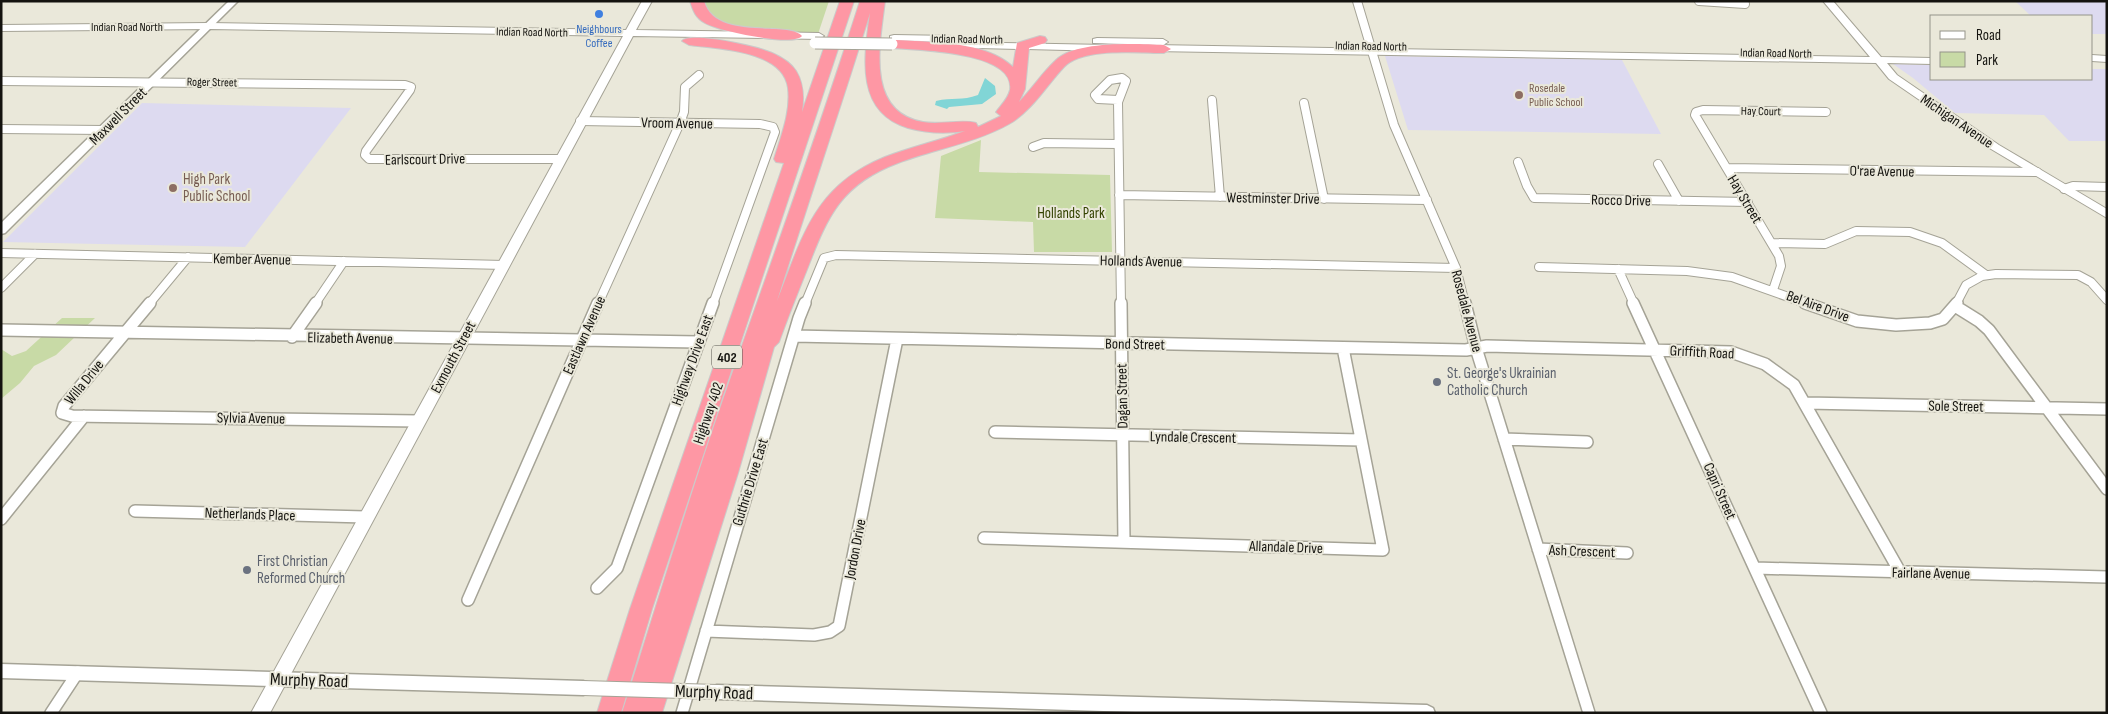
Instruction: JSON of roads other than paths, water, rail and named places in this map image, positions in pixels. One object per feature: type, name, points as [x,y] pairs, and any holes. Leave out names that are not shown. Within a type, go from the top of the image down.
[{"type":"highway","points":[[698,1],[697,7],[702,16],[718,25],[736,30],[795,36]]},
{"type":"highway","points":[[641,610],[677,480],[717,365],[758,230],[838,1]]},
{"type":"highway","name":"Highway 402","points":[[609,713],[641,610],[847,1]]},
{"type":"highway","points":[[734,397],[752,331],[861,1]]},
{"type":"highway","name":"Highway 402","points":[[634,713],[734,397],[837,96],[867,1]]},
{"type":"highway","points":[[761,366],[771,325],[874,1]]},
{"type":"highway","points":[[878,1],[874,59],[875,84],[881,102],[897,117],[916,125],[931,128],[969,126],[990,120],[1006,110],[1061,62],[1070,57],[1114,49],[1164,49]]},
{"type":"highway","points":[[689,41],[754,50],[786,67],[795,84],[796,97],[782,159]]},
{"type":"highway","points":[[893,41],[949,48],[984,55],[997,61],[1010,71],[1016,80],[1021,97]]},
{"type":"highway","points":[[650,713],[761,366],[809,240],[820,218],[834,198],[853,181],[880,166],[980,132],[1012,115],[1030,82],[1032,57],[1026,43]]},
{"type":"main road","name":"Exmouth Street","points":[[260,713],[461,339],[504,265],[580,121],[647,1]]},
{"type":"main road","name":"Michigan Avenue","points":[[1828,1],[1890,74],[1920,96],[2037,172],[2107,214]]},
{"type":"main road","name":"Indian Road North","points":[[1,28],[206,29],[628,37],[795,36],[817,40]]},
{"type":"main road","name":"Indian Road North","points":[[1,33],[206,29]]},
{"type":"main road","name":"Indian Road North","points":[[628,37],[689,41],[817,40],[1026,43],[1874,57],[1930,61]]},
{"type":"main road","name":"Indian Road North","points":[[1026,43],[1164,49],[1371,49],[1816,59],[1930,55]]},
{"type":"main road","points":[[2093,58],[2107,59]]},
{"type":"main road","points":[[1816,59],[1857,63],[1873,67],[1920,96]]},
{"type":"main road","points":[[2093,64],[2107,64]]},
{"type":"street","name":"Maxwell Street","points":[[1,230],[234,1]]},
{"type":"street","name":"Rosedale Avenue","points":[[1358,1],[1396,130],[1456,268],[1476,348],[1589,713]]},
{"type":"street","points":[[1699,1],[1744,4]]},
{"type":"street","name":"Eastlawn Avenue","points":[[468,600],[581,341],[680,123],[684,112],[685,87],[700,75]]},
{"type":"street","name":"Roger Street","points":[[1,81],[154,81],[405,85],[411,88],[406,96]]},
{"type":"street","name":"Earlscourt Drive","points":[[406,96],[366,151],[366,158],[374,160],[560,159]]},
{"type":"street","name":"Dagan Street","points":[[1118,100],[1124,542]]},
{"type":"street","points":[[1212,100],[1220,197]]},
{"type":"street","points":[[1304,103],[1324,199]]},
{"type":"street","name":"Hay Court","points":[[1696,112],[1704,110],[1826,112]]},
{"type":"street","name":"Hay Street","points":[[1696,112],[1695,115],[1779,256],[1781,266],[1773,290]]},
{"type":"street","name":"Vroom Avenue","points":[[580,121],[760,124],[773,127]]},
{"type":"street","name":"Highway Drive East","points":[[598,588],[618,568],[775,132],[773,127]]},
{"type":"street","points":[[1,129],[104,130]]},
{"type":"street","points":[[1034,147],[1044,144],[1118,144]]},
{"type":"street","name":"Rocco Drive","points":[[1518,162],[1527,186],[1534,198],[1748,202]]},
{"type":"street","points":[[1658,164],[1679,201]]},
{"type":"street","name":"O'rae Avenue","points":[[1727,168],[2037,172]]},
{"type":"street","points":[[2064,188],[2073,186],[2107,187]]},
{"type":"street","name":"Westminster Drive","points":[[1119,195],[1427,200]]},
{"type":"street","points":[[1772,243],[1825,244],[1856,231],[1910,232],[1942,243],[1986,275]]},
{"type":"street","name":"Kember Avenue","points":[[1,253],[504,265]]},
{"type":"street","points":[[1,288],[35,254]]},
{"type":"street","name":"Hollands Avenue","points":[[827,256],[1456,268]]},
{"type":"street","name":"Guthrie Drive East","points":[[682,713],[794,336],[821,260],[827,256]]},
{"type":"street","name":"Willa Drive","points":[[84,416],[62,413],[62,410],[188,257]]},
{"type":"street","points":[[292,337],[344,261]]},
{"type":"street","name":"Bel Aire Drive","points":[[1539,267],[1687,270],[1708,273],[1732,277],[1773,290],[1857,321],[1896,325],[1930,324],[1943,319],[1954,306],[1966,285],[1986,275],[2026,273],[2078,275],[2091,282],[2107,300]]},
{"type":"street","name":"Capri Street","points":[[1618,269],[1821,713]]},
{"type":"street","points":[[1954,306],[1979,321],[1989,330],[2107,489]]},
{"type":"street","name":"Elizabeth Avenue","points":[[1,330],[292,337],[698,342]]},
{"type":"street","name":"Bond Street","points":[[794,336],[1343,348],[1466,350],[1476,348]]},
{"type":"street","name":"Jordon Drive","points":[[706,631],[814,635],[830,632],[839,626],[897,339]]},
{"type":"street","name":"Griffith Road","points":[[1476,348],[1488,346],[1730,352],[1754,358],[1775,368],[1794,385],[1806,403],[1900,572]]},
{"type":"street","name":"Allandale Drive","points":[[984,538],[1383,550],[1343,348]]},
{"type":"street","name":"Sole Street","points":[[1806,403],[2107,409]]},
{"type":"street","name":"Willa Drive","points":[[1,519],[84,416]]},
{"type":"street","name":"Sylvia Avenue","points":[[84,416],[418,421]]},
{"type":"street","name":"Lyndale Crescent","points":[[995,432],[1361,440]]},
{"type":"street","points":[[1504,439],[1587,442]]},
{"type":"street","name":"Netherlands Place","points":[[135,511],[365,517]]},
{"type":"street","name":"Ash Crescent","points":[[1538,549],[1627,553]]},
{"type":"street","name":"Fairlane Avenue","points":[[1755,568],[2107,577]]},
{"type":"street","name":"Murphy Road","points":[[1,671],[717,692],[1192,709],[1427,713]]},
{"type":"street","points":[[51,713],[78,672]]},
{"type":"water","points":[[985,78],[995,86],[996,94],[982,104],[949,107],[947,109],[935,105],[936,101],[978,95]]},
{"type":"place","name":"Neighbours Coffee","points":[[599,14]]},
{"type":"place","name":"Rosedale Public School","points":[[1519,95]]},
{"type":"place","name":"High Park Public School","points":[[173,188]]},
{"type":"place","name":"St. George's Ukrainian Catholic Church","points":[[1437,382]]},
{"type":"place","name":"First Christian Reformed Church","points":[[247,570]]},
{"type":"park label","name":"Hollands Park","points":[[1071,213]]}]
